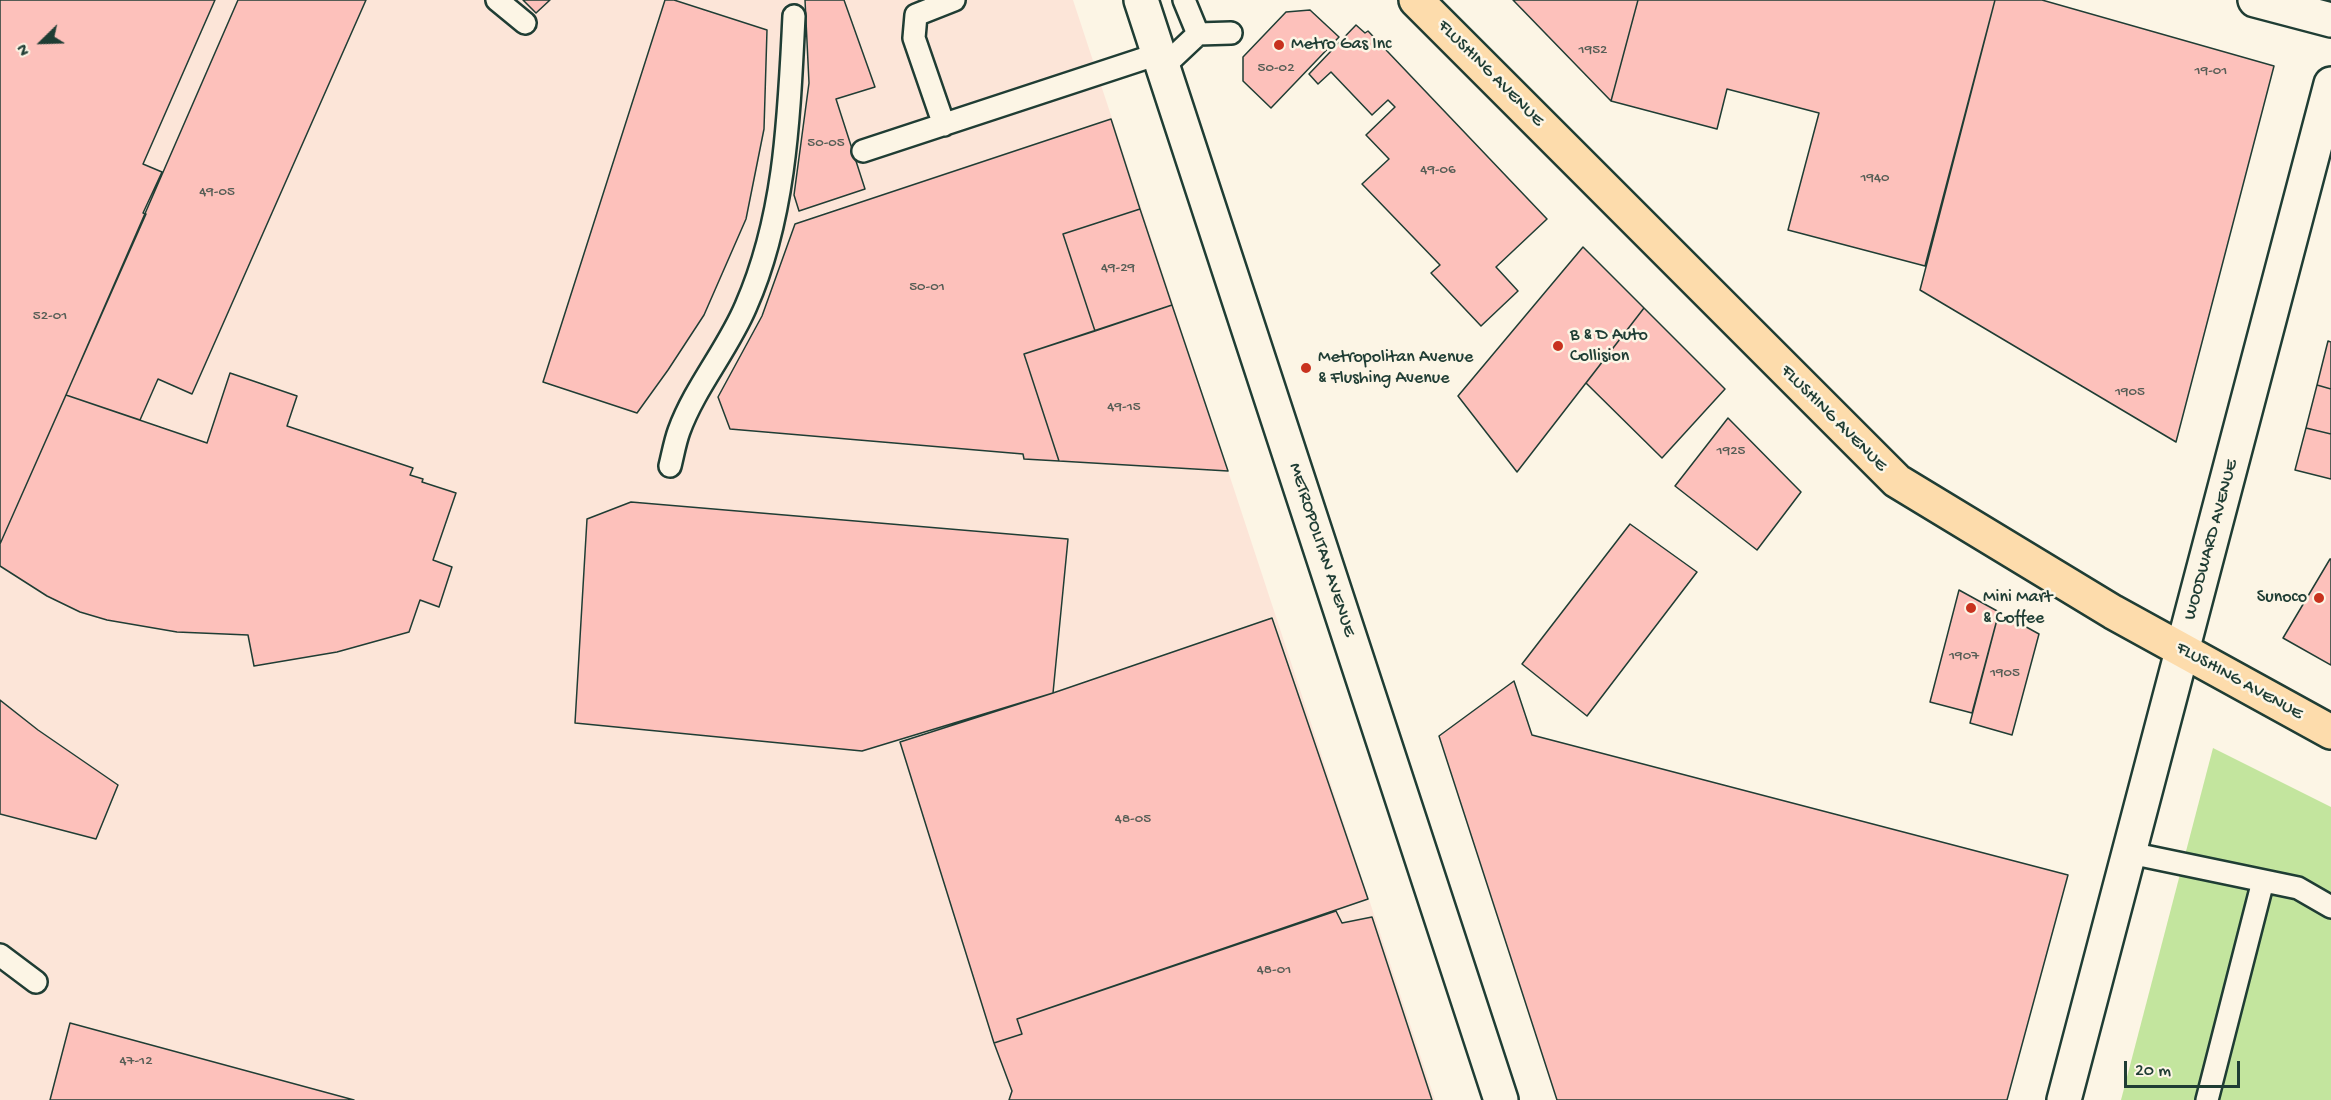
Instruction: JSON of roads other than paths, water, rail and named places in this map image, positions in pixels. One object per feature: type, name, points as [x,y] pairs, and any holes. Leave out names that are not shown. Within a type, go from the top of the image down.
[{"type":"main road","name":"METROPOLITAN AVENUE","points":[[1141,0],[1501,1100]]},
{"type":"main road","name":"FLUSHING AVENUE","points":[[1416,0],[1897,481],[2182,651],[2331,732]]},
{"type":"main road","points":[[2255,0],[2331,20]]},
{"type":"main road","name":"WOODWARD AVENUE","points":[[2064,1100],[2331,84]]},
{"type":"lane","points":[[497,0],[525,23]]},
{"type":"lane","points":[[944,125],[914,38],[916,15],[954,0]]},
{"type":"lane","points":[[1184,0],[1198,34]]},
{"type":"lane","points":[[1198,34],[1199,0]]},
{"type":"lane","points":[[670,466],[679,432],[688,412],[746,306],[776,211],[789,116],[794,16]]},
{"type":"lane","points":[[863,152],[944,125],[1161,61],[1198,34],[1231,33]]},
{"type":"lane","points":[[2130,853],[2298,888],[2331,907]]},
{"type":"lane","points":[[2207,1100],[2263,881]]},
{"type":"lane","points":[[0,955],[36,982]]},
{"type":"place","name":"Metro Gas Inc","points":[[1279,45]]},
{"type":"place","name":"B & D Auto Collision","points":[[1558,346]]},
{"type":"place","name":"Metropolitan Avenue & Flushing Avenue","points":[[1306,368]]},
{"type":"place","name":"Sunoco","points":[[2319,598]]},
{"type":"place","name":"Mini Mart & Coffee","points":[[1971,608]]}]
